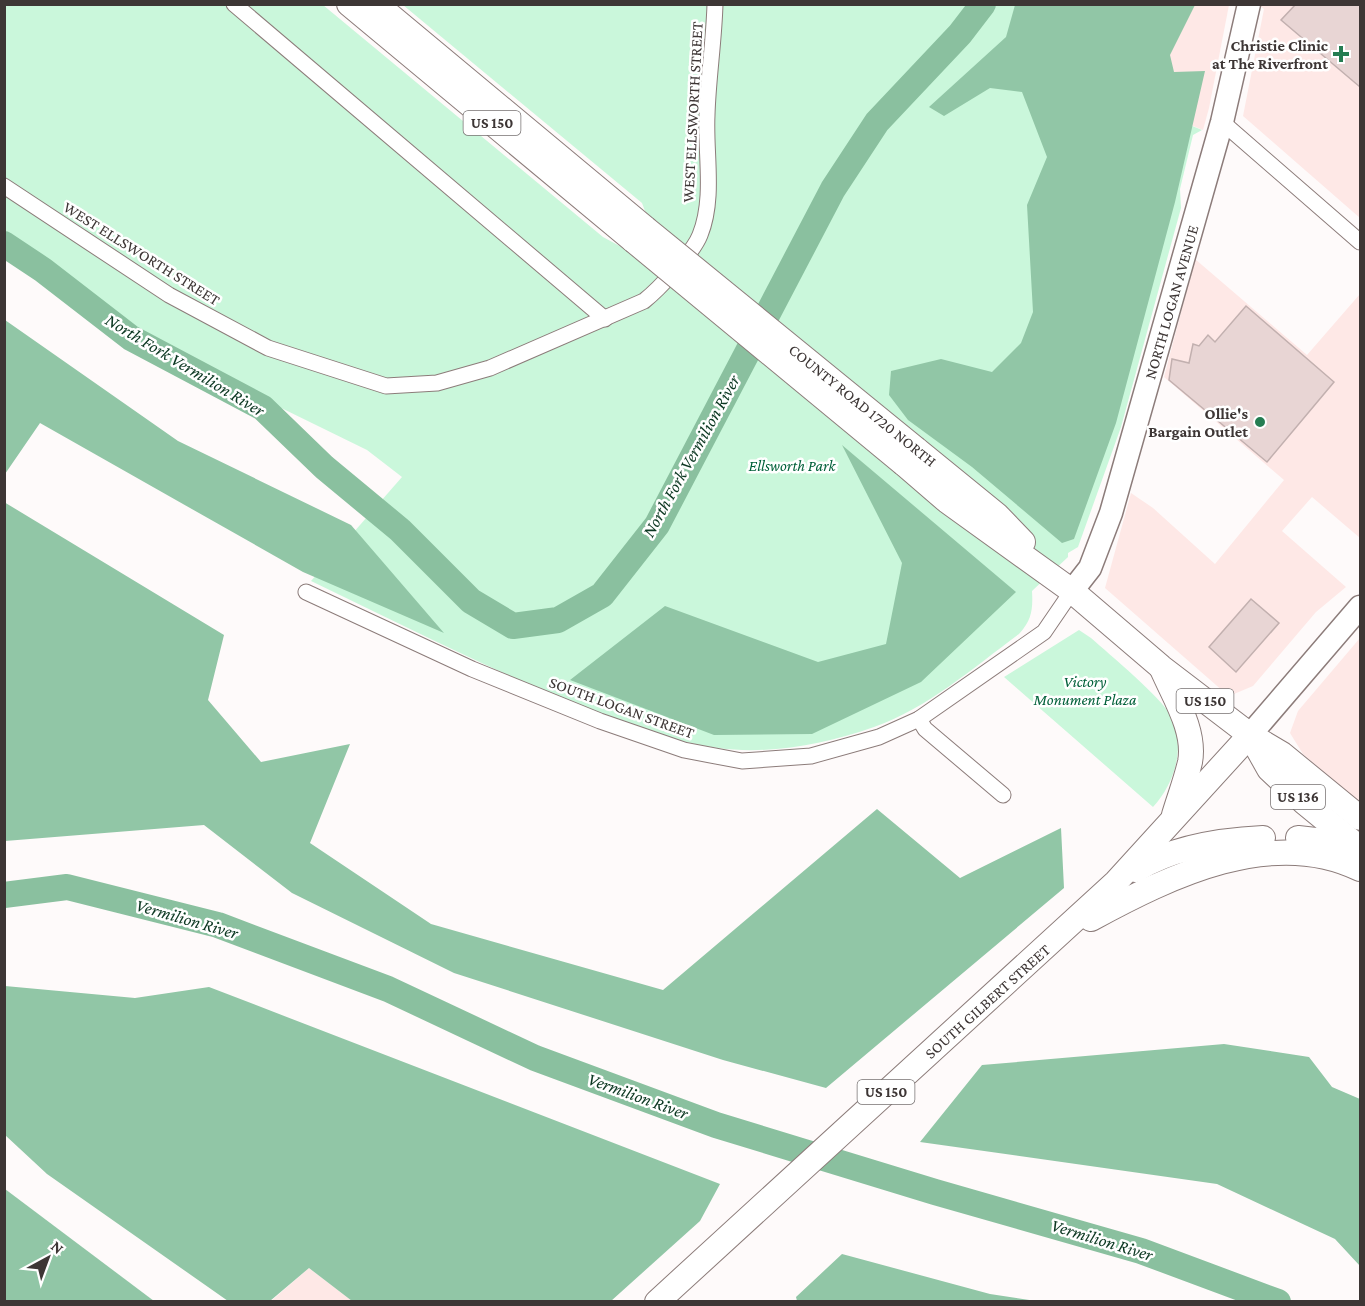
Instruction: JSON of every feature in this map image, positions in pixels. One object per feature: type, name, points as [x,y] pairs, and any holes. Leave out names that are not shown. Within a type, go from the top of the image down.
[{"type":"main road","name":"US 150","points":[[349,4],[640,235]]},
{"type":"main road","name":"US 150","points":[[376,4],[640,235]]},
{"type":"main road","name":"COUNTY ROAD 1720 NORTH","points":[[640,235],[910,457],[947,501],[1072,591],[1161,667],[1250,735]]},
{"type":"main road","points":[[1161,667],[1183,716],[1191,742],[1190,760],[1171,824]]},
{"type":"main road","name":"US 136","points":[[1250,735],[1282,754],[1360,818]]},
{"type":"main road","name":"US 136","points":[[1250,735],[1269,769],[1360,850]]},
{"type":"main road","name":"SOUTH GILBERT STREET","points":[[657,1302],[1059,936],[1123,890],[1171,824],[1250,735]]},
{"type":"main road","points":[[1123,890],[1155,858],[1249,838],[1301,838],[1333,842],[1360,850]]},
{"type":"main road","points":[[1123,890],[1243,856],[1313,854],[1360,869]]},
{"type":"street","points":[[234,4],[605,319]]},
{"type":"street","name":"WEST ELLSWORTH STREET","points":[[4,186],[169,295],[268,348],[386,386],[437,384],[490,368],[627,310],[659,289],[700,235],[707,201],[707,113],[716,4]]},
{"type":"street","name":"NORTH LOGAN AVENUE","points":[[1072,591],[1090,568],[1111,513],[1222,122],[1249,4]]},
{"type":"street","points":[[1222,122],[1360,242]]},
{"type":"street","name":"SOUTH LOGAN STREET","points":[[306,592],[472,669],[600,721],[684,750],[742,761],[811,756],[879,737],[919,719],[1044,632],[1072,591]]},
{"type":"street","points":[[1250,735],[1360,607]]},
{"type":"street","points":[[919,719],[925,729],[1003,795]]},
{"type":"shaded area","points":[[1178,5],[1229,5],[1203,130],[1153,110]]},
{"type":"shaded area","points":[[1259,5],[1360,5],[1360,218],[1243,116],[1264,9]]},
{"type":"shaded area","points":[[1195,259],[1307,355],[1360,294],[1360,538],[1312,497],[1282,531],[1346,587],[1316,612],[1253,686],[1234,694],[1224,692],[1105,588],[1131,493],[1153,508],[1215,564],[1284,480],[1164,377]]},
{"type":"shaded area","points":[[1360,638],[1360,803],[1303,754],[1290,733],[1298,711]]},
{"type":"shaded area","points":[[309,1268],[352,1301],[270,1302]]},
{"type":"green space","name":"Ellsworth Park","points":[[5,5],[323,5],[603,237],[627,250],[653,219],[645,211],[642,203],[403,5],[1178,5],[1153,110],[1202,130],[1193,135],[1180,189],[1181,208],[1121,427],[1078,547],[1068,553],[1068,557],[1032,591],[1031,614],[1027,624],[1019,634],[968,673],[932,698],[894,719],[817,743],[777,749],[737,750],[680,741],[571,702],[472,659],[311,581],[402,477],[367,450],[269,402],[145,333],[5,232]]},
{"type":"green space","points":[[1015,5],[1195,5],[1170,55],[1174,72],[1205,71],[1175,202],[1116,423],[1074,539],[1062,543],[972,467],[908,420],[889,395],[891,371],[941,359],[992,372],[1021,343],[1033,312],[1027,205],[1047,157],[1022,92],[990,88],[944,116],[929,107],[1006,37]]},
{"type":"green space","points":[[5,320],[178,441],[351,525],[444,633],[303,572],[40,423],[5,474]]},
{"type":"green space","points":[[842,445],[1016,592],[921,682],[812,734],[714,735],[570,680],[665,606],[818,662],[886,644],[902,563]]},
{"type":"green space","points":[[4,502],[224,635],[208,700],[261,762],[350,744],[310,843],[431,924],[663,990],[877,809],[960,878],[1061,828],[1064,888],[826,1088],[723,1060],[454,973],[292,893],[204,825],[5,841]]},
{"type":"green space","name":"Victory Monument Plaza","points":[[1079,630],[1134,676],[1157,698],[1171,716],[1178,740],[1176,764],[1167,787],[1153,807],[1004,677]]},
{"type":"green space","points":[[5,986],[135,998],[209,987],[720,1184],[700,1221],[611,1301],[352,1301],[309,1268],[270,1301],[228,1301],[47,1174],[5,1135]]},
{"type":"green space","points":[[1224,1044],[1309,1057],[1332,1087],[1360,1099],[1360,1266],[1335,1239],[1217,1184],[920,1142],[982,1065]]},
{"type":"green space","points":[[5,1189],[154,1301],[5,1301]]},
{"type":"green space","points":[[842,1254],[990,1294],[1036,1301],[797,1301],[796,1297]]},
{"type":"building","name":"Christie Clinic at The Riverfront","points":[[1296,4],[1360,4],[1360,87],[1281,20]]},
{"type":"building","name":"Ollie's Bargain Outlet","points":[[1246,306],[1334,382],[1267,462],[1169,380],[1172,359],[1189,363],[1193,344],[1199,346],[1208,335],[1215,342]]},
{"type":"building","points":[[1251,599],[1279,623],[1236,672],[1209,647]]},
{"type":"waterway","name":"North Fork Vermilion River","points":[[4,244],[43,270],[131,338],[263,408],[324,467],[400,530],[471,601],[513,626],[558,620],[602,595],[657,525],[833,189],[877,122],[960,34],[983,4]]},
{"type":"waterway","name":"Vermilion River","points":[[4,895],[67,887],[218,925],[388,989],[535,1058],[716,1125],[935,1192],[1141,1251],[1278,1302]]},
{"type":"place","name":"Christie Clinic at The Riverfront","points":[[1341,54]]},
{"type":"place","name":"Ollie's Bargain Outlet","points":[[1260,422]]}]
